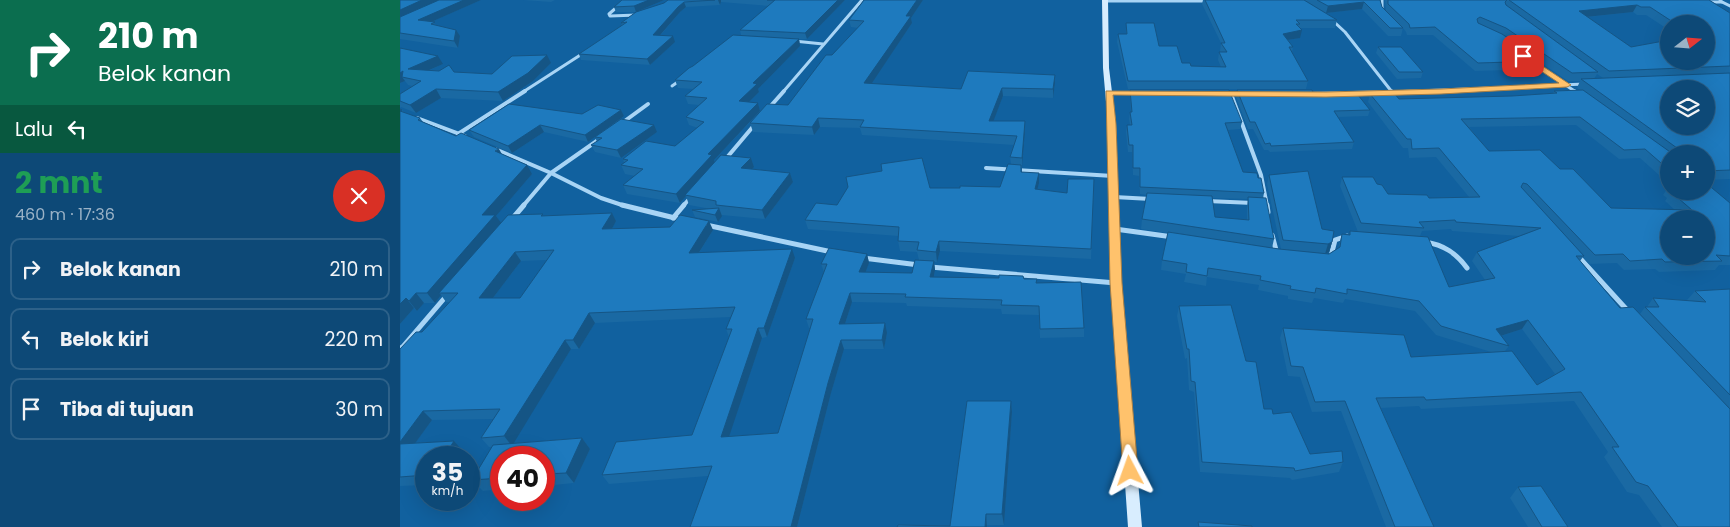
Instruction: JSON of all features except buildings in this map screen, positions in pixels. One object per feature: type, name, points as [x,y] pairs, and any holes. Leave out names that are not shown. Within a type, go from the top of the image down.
[{"type":"street","points":[[624,0],[609,14],[610,16],[644,13]]},
{"type":"street","points":[[766,111],[862,0]]},
{"type":"street","points":[[1382,0],[1381,7],[1383,13]]},
{"type":"street","points":[[1135,527],[1116,283],[1113,229],[1114,197],[1106,68],[1105,1],[1216,1]]},
{"type":"street","points":[[1704,2],[1720,1],[1730,6]]},
{"type":"street","points":[[630,20],[637,15]]},
{"type":"street","points":[[1330,18],[1345,32],[1393,93]]},
{"type":"street","points":[[787,41],[823,44]]},
{"type":"street","points":[[458,134],[587,51]]},
{"type":"street","points":[[1530,61],[1583,96]]},
{"type":"street","points":[[672,86],[688,74]]},
{"type":"street","points":[[1298,94],[1393,93],[1593,83]]},
{"type":"street","points":[[1109,93],[1137,93]]},
{"type":"street","points":[[1222,94],[1250,94]]},
{"type":"street","points":[[1232,94],[1261,175],[1270,221]]},
{"type":"street","points":[[616,127],[648,104]]},
{"type":"street","points":[[408,114],[475,141]]},
{"type":"street","points":[[722,163],[760,119]]},
{"type":"street","points":[[507,224],[551,173],[608,133]]},
{"type":"street","points":[[492,148],[551,173],[601,198],[633,209],[691,222]]},
{"type":"street","points":[[986,168],[1113,176]]},
{"type":"street","points":[[672,218],[697,190]]},
{"type":"street","points":[[1114,197],[1162,199]]},
{"type":"street","points":[[1200,201],[1268,204]]},
{"type":"street","points":[[700,224],[837,253]]},
{"type":"street","points":[[1113,229],[1184,239]]},
{"type":"street","points":[[1270,230],[1277,254]]},
{"type":"street","points":[[1326,259],[1334,253],[1335,240],[1340,237],[1356,237]]},
{"type":"street","points":[[1415,241],[1448,247],[1456,253],[1467,268]]},
{"type":"street","points":[[1569,247],[1633,316]]},
{"type":"street","points":[[1269,253],[1285,255]]},
{"type":"street","points":[[854,256],[934,267],[1116,283]]},
{"type":"street","points":[[400,350],[450,291]]},
{"type":"route","points":[[1130,471],[1116,283],[1113,229],[1112,124],[1109,93],[1326,94],[1567,85],[1523,56]]}]
